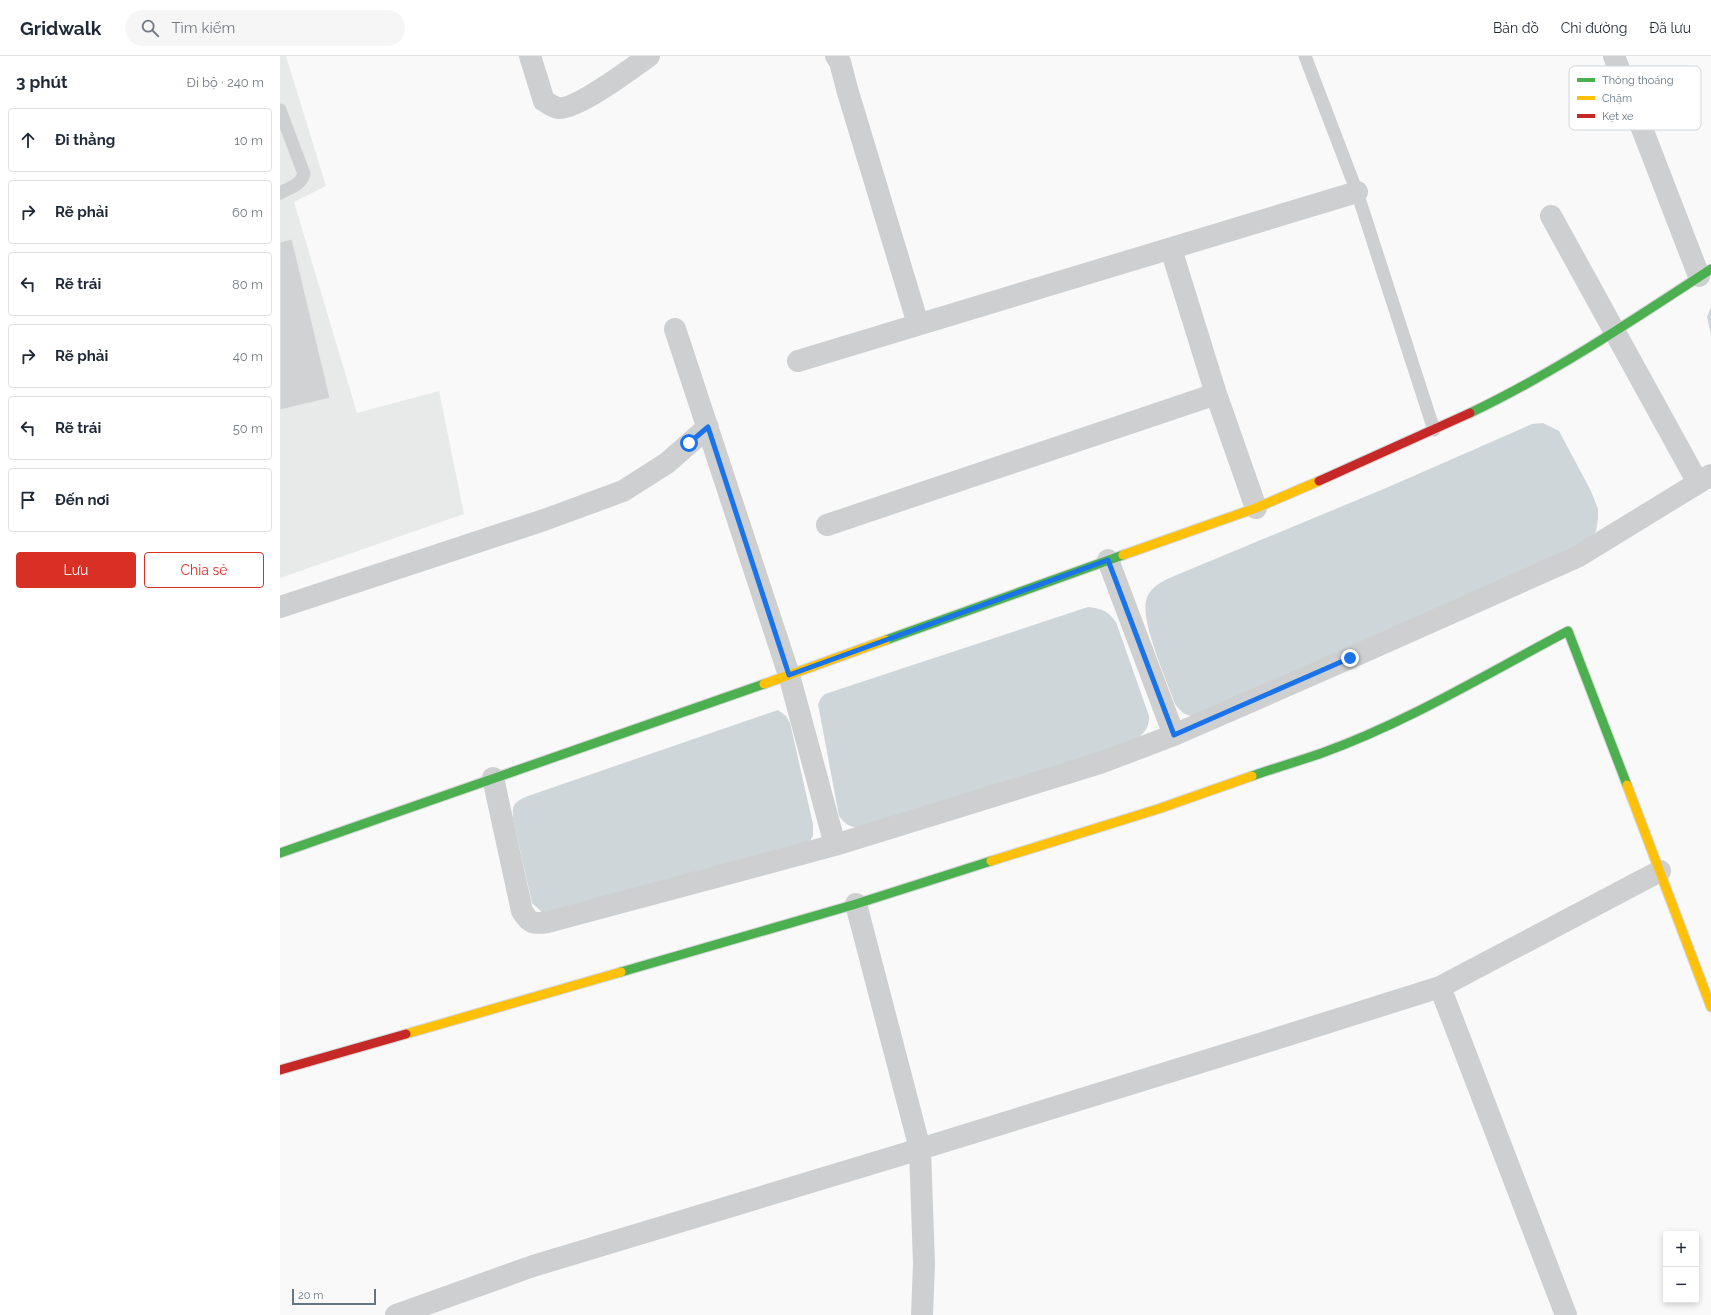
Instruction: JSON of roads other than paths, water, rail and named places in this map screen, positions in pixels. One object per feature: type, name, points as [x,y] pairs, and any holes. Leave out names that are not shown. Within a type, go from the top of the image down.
[{"type":"street","points":[[530,56],[544,101],[557,108],[570,106],[607,85],[649,56]]},
{"type":"street","points":[[836,56],[840,62],[918,324]]},
{"type":"street","points":[[1614,56],[1618,66]]},
{"type":"street","points":[[280,853],[789,675],[1256,508],[1434,430],[1499,399],[1615,331],[1705,272],[1645,130]]},
{"type":"street","points":[[798,361],[1357,192]]},
{"type":"street","points":[[493,778],[522,911],[528,920],[536,924],[835,845],[1100,763],[1174,735],[1577,557],[1705,479],[1615,331],[1551,216]]},
{"type":"street","points":[[1171,249],[1216,394],[1256,508]]},
{"type":"street","points":[[675,329],[789,675],[835,845]]},
{"type":"street","points":[[827,524],[1216,394]]},
{"type":"street","points":[[280,607],[544,520],[623,491],[667,463],[708,427]]},
{"type":"street","points":[[1108,560],[1174,735]]},
{"type":"street","points":[[280,1070],[856,904],[1144,814],[1283,765],[1322,753],[1376,730],[1568,631],[1711,1007]]},
{"type":"street","points":[[396,1315],[532,1266],[1237,1052],[1440,987],[1660,871]]},
{"type":"street","points":[[856,904],[920,1149],[924,1264],[922,1315]]},
{"type":"street","points":[[1440,987],[1566,1315]]},
{"type":"lane","points":[[1305,56],[1357,192],[1434,430]]},
{"type":"lane","points":[[280,110],[304,174],[302,180],[297,184],[280,193]]}]
